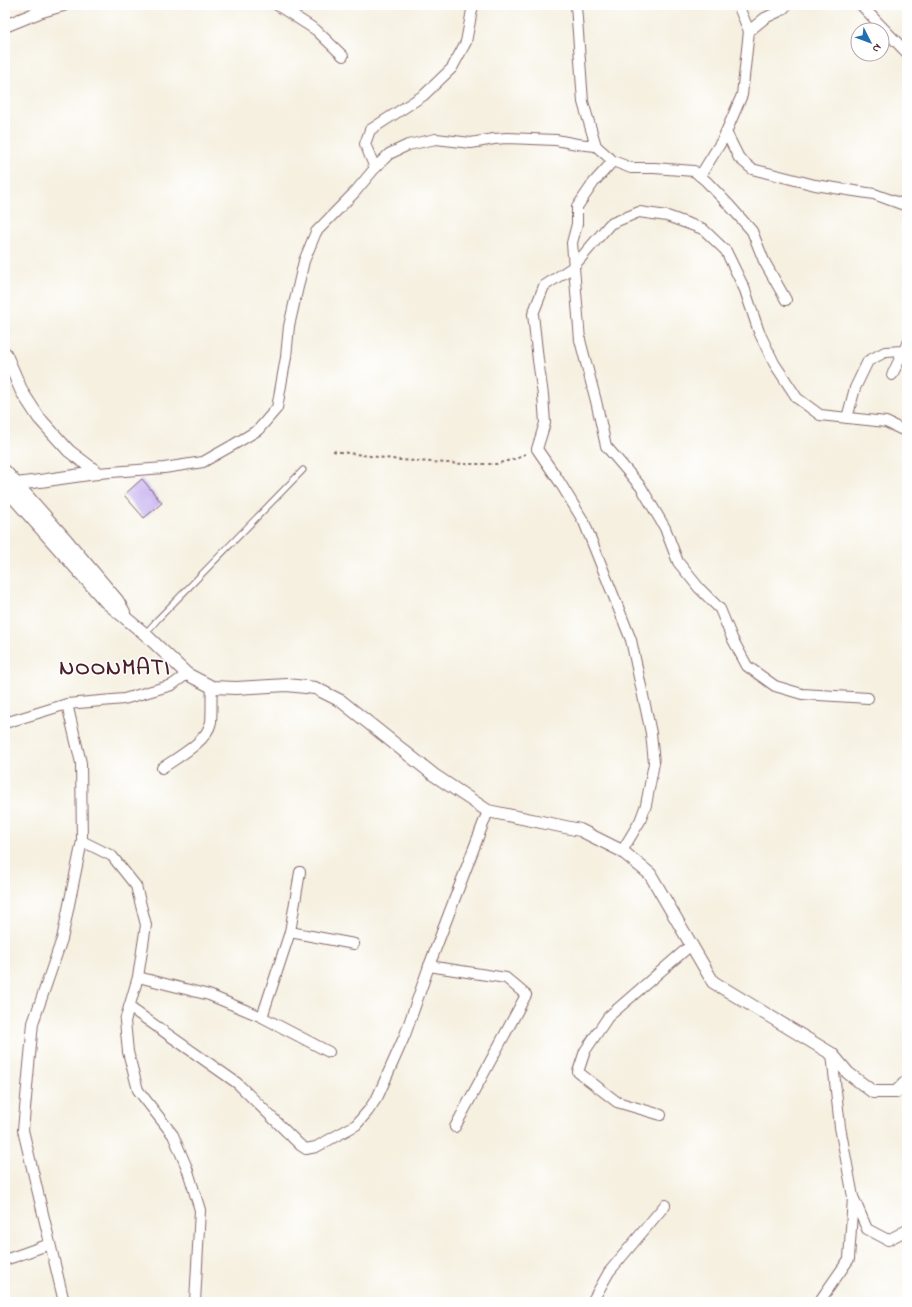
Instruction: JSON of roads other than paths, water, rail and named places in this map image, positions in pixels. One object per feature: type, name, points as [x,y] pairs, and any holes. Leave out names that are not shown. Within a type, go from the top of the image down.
[{"type":"street","points":[[5,26],[42,11],[63,5]]},
{"type":"street","points":[[277,5],[316,30],[344,56]]},
{"type":"street","points":[[375,168],[365,144],[370,130],[424,96],[452,68],[466,42],[474,5]]},
{"type":"street","points":[[576,5],[583,102],[596,146],[613,161],[630,168],[694,171],[729,205],[752,231],[764,260],[786,300]]},
{"type":"street","points":[[700,176],[723,139],[742,95],[749,31],[738,5]]},
{"type":"street","points":[[749,31],[765,18],[782,10],[787,5]]},
{"type":"street","points":[[861,5],[907,53]]},
{"type":"street","points":[[726,132],[739,158],[752,169],[815,184],[874,194],[907,206]]},
{"type":"street","points":[[11,486],[72,476],[164,468],[203,462],[258,430],[277,408],[285,364],[289,326],[304,261],[316,232],[389,154],[408,146],[436,139],[471,143],[494,138],[556,140],[596,146]]},
{"type":"street","points":[[613,161],[594,182],[577,207],[577,224],[572,243],[580,340],[606,446],[641,487],[666,528],[678,562],[699,588],[720,609],[732,638],[747,666],[775,686],[802,694],[868,698]]},
{"type":"street","points":[[622,851],[640,821],[646,805],[654,763],[651,733],[631,640],[584,522],[537,449],[545,423],[533,314],[544,286],[573,267],[610,224],[639,212],[667,216],[703,229],[726,251],[745,290],[759,332],[774,363],[797,398],[820,415],[886,422],[907,432]]},
{"type":"street","points":[[847,418],[855,388],[868,361],[885,352],[905,348]]},
{"type":"street","points":[[892,375],[905,348]]},
{"type":"street","points":[[5,353],[22,392],[39,418],[69,451],[98,473]]},
{"type":"street","points":[[5,471],[11,486],[68,542],[117,600],[128,619],[187,674],[212,687],[236,688],[288,685],[315,688],[341,701],[434,776],[488,811],[580,830],[622,851],[650,874],[713,982],[832,1054],[848,1073],[873,1092],[896,1092],[907,1081]]},
{"type":"street","points":[[5,723],[67,704],[124,699],[172,685],[187,674]]},
{"type":"street","points":[[162,768],[202,740],[211,721],[212,687]]},
{"type":"street","points":[[64,1302],[23,1130],[33,1023],[62,939],[82,841],[81,763],[67,704]]},
{"type":"street","points":[[129,1007],[237,1083],[300,1146],[306,1150],[316,1147],[356,1125],[378,1096],[405,1035],[429,966],[488,811]]},
{"type":"street","points":[[82,841],[112,856],[136,886],[146,925],[138,977],[125,1021],[128,1052],[138,1090],[173,1135],[187,1168],[200,1210],[195,1302]]},
{"type":"street","points":[[262,1017],[290,932],[300,872]]},
{"type":"street","points":[[290,932],[354,944]]},
{"type":"street","points":[[661,1114],[617,1102],[578,1072],[585,1051],[608,1017],[691,945]]},
{"type":"street","points":[[429,966],[506,978],[526,995],[455,1127]]},
{"type":"street","points":[[138,977],[208,996],[262,1017],[329,1052]]},
{"type":"street","points":[[832,1054],[840,1127],[853,1197],[867,1229],[888,1240],[907,1230]]},
{"type":"street","points":[[819,1302],[849,1259],[853,1197]]},
{"type":"street","points":[[592,1302],[609,1272],[665,1205]]},
{"type":"street","points":[[5,1260],[50,1244]]},
{"type":"lane","points":[[145,634],[303,470]]},
{"type":"district","name":"NOONMATI","points":[[115,669]]}]
